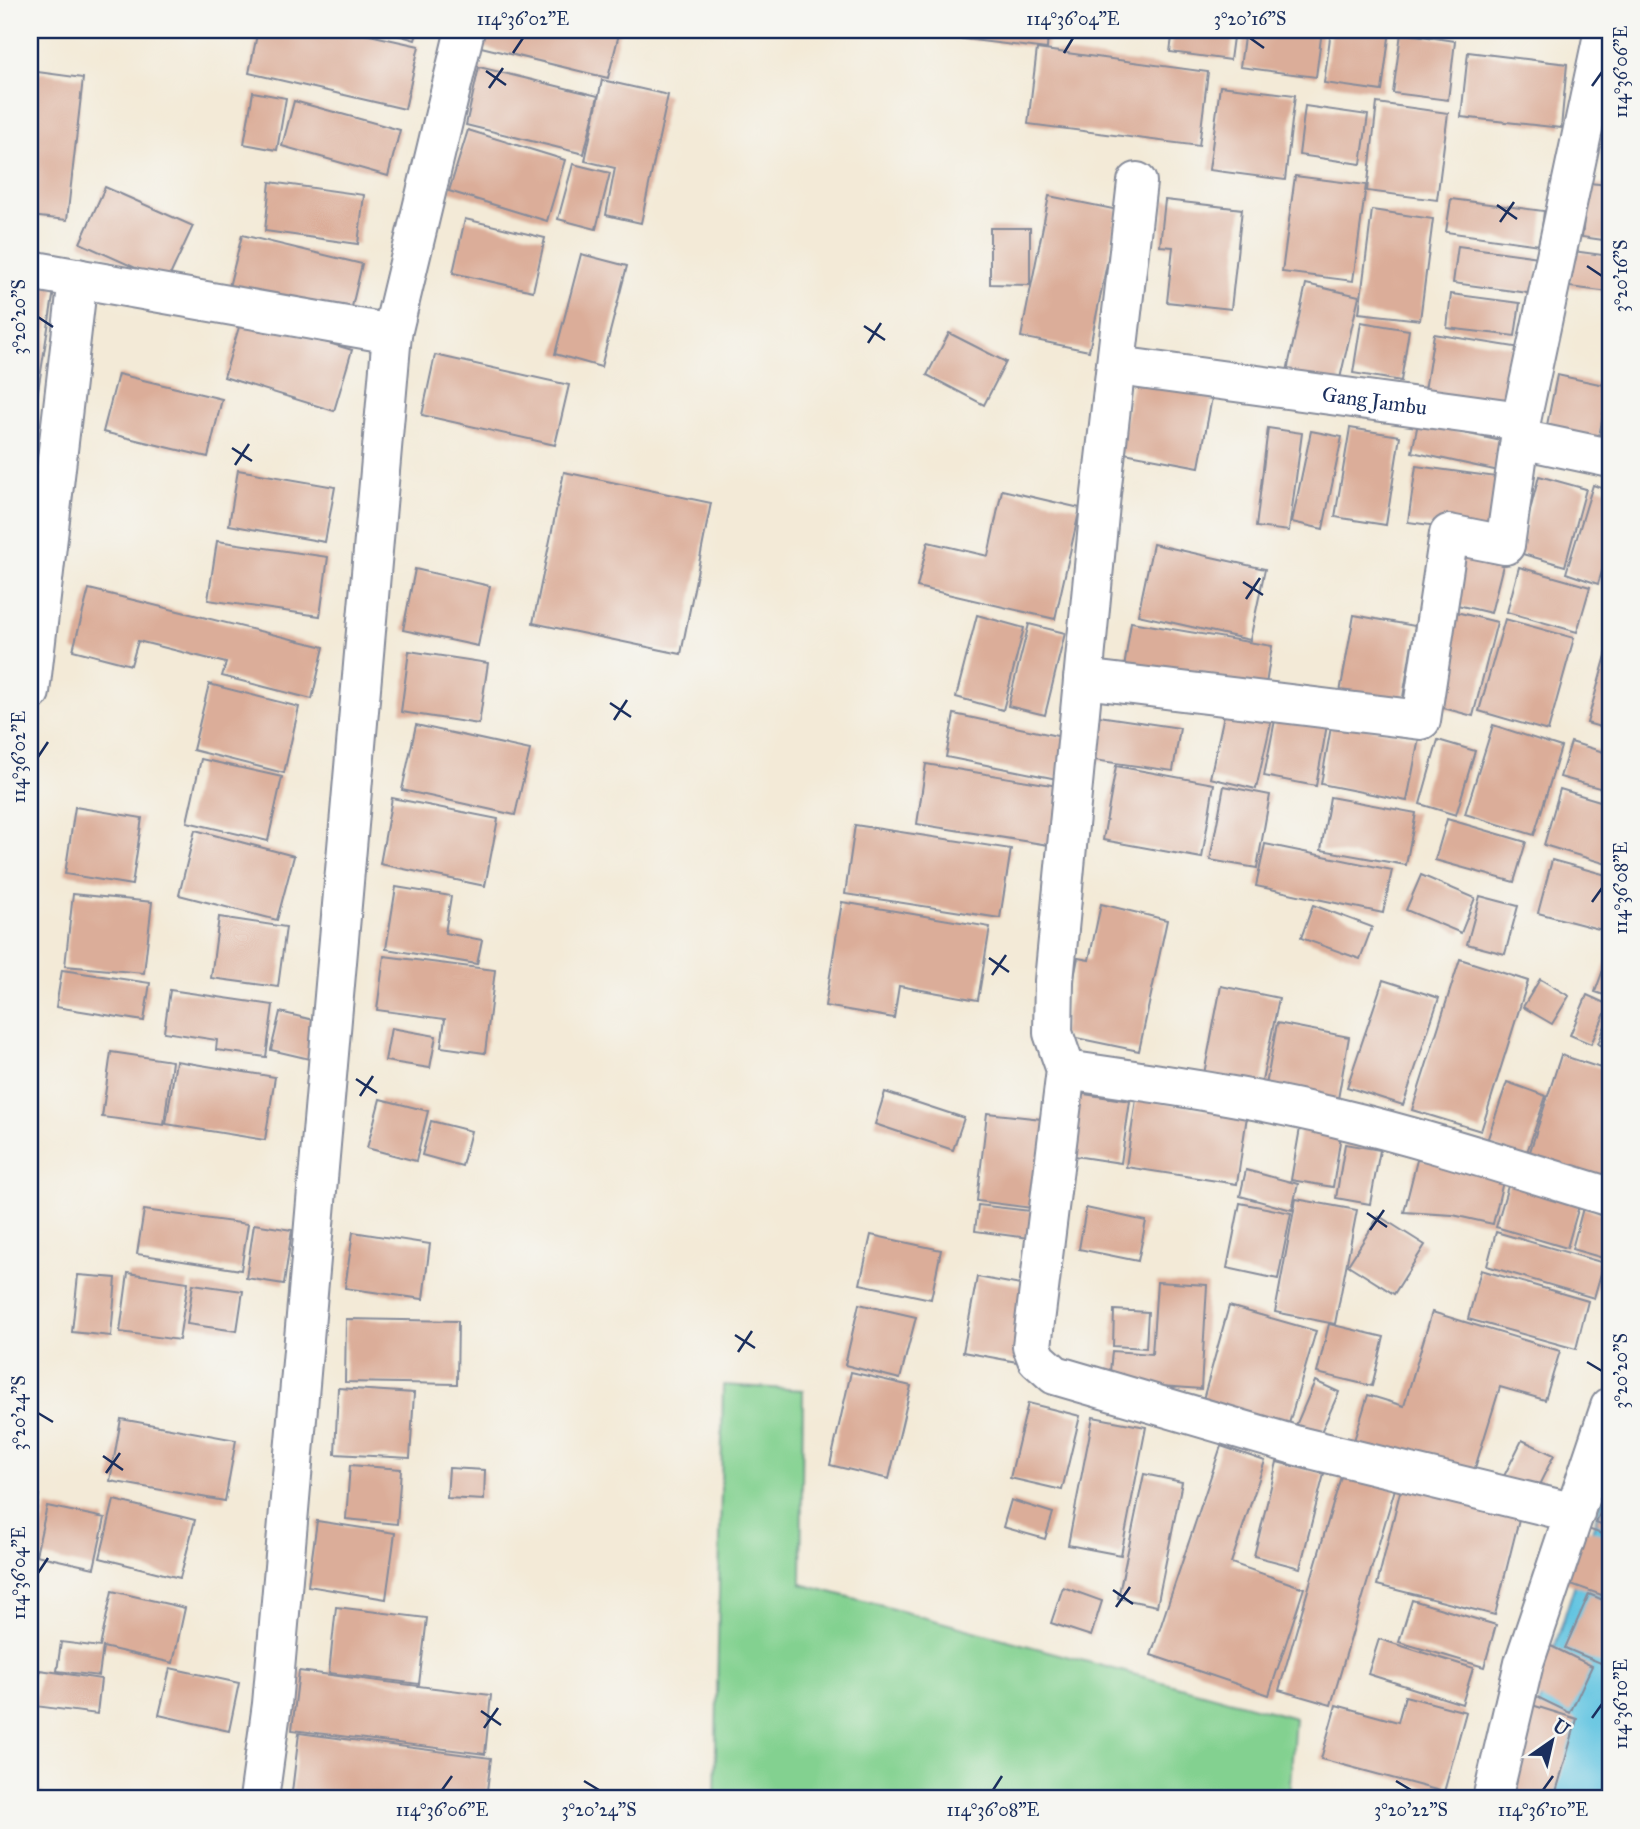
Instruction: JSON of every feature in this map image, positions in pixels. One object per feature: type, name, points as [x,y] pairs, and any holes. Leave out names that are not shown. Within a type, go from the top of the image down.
[{"type":"street","points":[[259,1799],[272,1704],[392,334],[465,30]]},
{"type":"street","points":[[1083,679],[1421,720],[1449,534],[1505,545],[1520,430],[1604,30]]},
{"type":"street","points":[[1137,183],[1118,366],[1101,494],[1054,981],[1053,1033],[1066,1070],[1032,1328],[1032,1346],[1037,1359],[1055,1375],[1298,1446],[1575,1513]]},
{"type":"street","points":[[30,270],[392,334]]},
{"type":"street","points":[[30,692],[78,278]]},
{"type":"street","name":"Gang Jambu","points":[[1118,366],[1520,430],[1610,458]]},
{"type":"street","points":[[1066,1070],[1212,1092],[1334,1117],[1445,1146],[1610,1197]]},
{"type":"street","points":[[1492,1799],[1524,1663],[1610,1408]]},
{"type":"green space","points":[[723,1385],[803,1390],[801,1584],[1295,1718],[1289,1799],[715,1799]]},
{"type":"water","points":[[1610,1475],[1610,1799],[1515,1799],[1553,1652]]},
{"type":"building","points":[[258,30],[347,30],[419,46],[405,109],[249,73]]},
{"type":"building","points":[[381,30],[418,30],[415,40]]},
{"type":"building","points":[[477,30],[620,30],[608,78],[473,45]]},
{"type":"building","points":[[956,30],[1048,30],[1047,49],[955,38]]},
{"type":"building","points":[[1173,30],[1234,30],[1230,60],[1170,52]]},
{"type":"building","points":[[1245,30],[1322,30],[1316,77],[1240,67]]},
{"type":"building","points":[[1331,30],[1390,30],[1382,91],[1324,83]]},
{"type":"building","points":[[1401,33],[1455,41],[1448,100],[1393,93]]},
{"type":"building","points":[[1037,49],[1208,72],[1199,146],[1028,124]]},
{"type":"building","points":[[1468,52],[1567,64],[1561,128],[1461,117]]},
{"type":"building","points":[[479,67],[598,96],[584,154],[466,125]]},
{"type":"building","points":[[30,71],[83,78],[67,220],[30,216]]},
{"type":"building","points":[[602,80],[668,95],[641,223],[606,215],[615,168],[585,161]]},
{"type":"building","points":[[1220,86],[1295,95],[1285,180],[1209,170]]},
{"type":"building","points":[[253,92],[286,98],[277,150],[244,144]]},
{"type":"building","points":[[294,101],[400,130],[388,176],[282,146]]},
{"type":"building","points":[[1377,103],[1448,113],[1437,200],[1367,191]]},
{"type":"building","points":[[1305,106],[1368,115],[1361,164],[1299,155]]},
{"type":"building","points":[[468,130],[565,160],[547,221],[449,191]]},
{"type":"building","points":[[573,164],[610,173],[596,229],[558,219]]},
{"type":"building","points":[[1295,176],[1366,185],[1353,281],[1282,272]]},
{"type":"building","points":[[270,182],[364,195],[358,244],[265,231]]},
{"type":"building","points":[[1588,183],[1610,185],[1610,241],[1582,237]]},
{"type":"building","points":[[105,187],[193,226],[167,282],[80,243]]},
{"type":"building","points":[[1049,196],[1118,210],[1089,351],[1021,337]]},
{"type":"building","points":[[1451,199],[1544,211],[1540,245],[1446,232]]},
{"type":"building","points":[[1165,200],[1242,209],[1231,309],[1167,302],[1173,247],[1160,246]]},
{"type":"building","points":[[1372,210],[1433,219],[1420,320],[1359,313]]},
{"type":"building","points":[[465,219],[545,238],[533,291],[453,273]]},
{"type":"building","points":[[990,228],[1030,228],[1030,285],[990,284]]},
{"type":"building","points":[[242,235],[362,264],[348,324],[227,295]]},
{"type":"building","points":[[1458,246],[1539,257],[1535,294],[1453,283]]},
{"type":"building","points":[[1573,251],[1610,256],[1610,292],[1569,287]]},
{"type":"building","points":[[581,254],[627,266],[601,367],[555,354]]},
{"type":"building","points":[[30,280],[55,284],[32,428],[30,428]]},
{"type":"building","points":[[1306,284],[1359,296],[1338,387],[1286,376]]},
{"type":"building","points":[[1451,294],[1520,303],[1515,336],[1447,328]]},
{"type":"building","points":[[242,317],[352,350],[334,411],[224,377]]},
{"type":"building","points":[[1361,322],[1409,330],[1401,381],[1353,373]]},
{"type":"building","points":[[949,333],[1006,362],[984,405],[927,375]]},
{"type":"building","points":[[1434,334],[1521,348],[1509,418],[1423,403]]},
{"type":"building","points":[[435,355],[569,385],[555,445],[422,415]]},
{"type":"building","points":[[118,374],[222,399],[208,457],[103,432]]},
{"type":"building","points":[[1557,375],[1609,386],[1597,446],[1545,435]]},
{"type":"building","points":[[1134,377],[1213,392],[1199,467],[1119,452]]},
{"type":"building","points":[[1418,423],[1515,444],[1508,473],[1412,452]]},
{"type":"building","points":[[1268,428],[1302,433],[1289,531],[1256,527]]},
{"type":"building","points":[[1350,428],[1400,436],[1386,525],[1335,517]]},
{"type":"building","points":[[1311,431],[1342,437],[1323,529],[1292,522]]},
{"type":"building","points":[[1416,466],[1504,478],[1496,534],[1408,522]]},
{"type":"building","points":[[238,470],[335,487],[325,542],[229,525]]},
{"type":"building","points":[[564,472],[711,503],[681,654],[533,623]]},
{"type":"building","points":[[1539,476],[1586,489],[1565,566],[1519,553]]},
{"type":"building","points":[[1593,485],[1610,491],[1610,545],[1598,584],[1566,573]]},
{"type":"building","points":[[1002,490],[1080,508],[1055,619],[917,587],[928,542],[988,556]]},
{"type":"building","points":[[217,541],[328,557],[320,616],[208,600]]},
{"type":"building","points":[[1153,544],[1265,569],[1250,640],[1138,615]]},
{"type":"building","points":[[1460,555],[1503,565],[1491,613],[1449,603]]},
{"type":"building","points":[[1519,567],[1590,587],[1577,632],[1507,612]]},
{"type":"building","points":[[415,569],[490,586],[478,646],[403,630]]},
{"type":"building","points":[[89,589],[324,647],[312,699],[222,676],[226,663],[138,641],[131,665],[73,650]]},
{"type":"building","points":[[1456,612],[1497,622],[1473,716],[1432,705]]},
{"type":"building","points":[[977,615],[1024,628],[1003,710],[956,697]]},
{"type":"building","points":[[1354,615],[1415,626],[1401,709],[1339,698]]},
{"type":"building","points":[[1505,619],[1574,638],[1548,731],[1479,711]]},
{"type":"building","points":[[1131,622],[1272,646],[1264,697],[1123,675]]},
{"type":"building","points":[[1029,624],[1065,633],[1045,715],[1008,706]]},
{"type":"building","points":[[1610,645],[1610,730],[1587,723]]},
{"type":"building","points":[[409,651],[488,663],[479,724],[401,712]]},
{"type":"building","points":[[209,684],[299,707],[284,773],[193,750]]},
{"type":"building","points":[[1226,706],[1272,718],[1256,789],[1210,778]]},
{"type":"building","points":[[954,714],[1076,740],[1067,781],[946,757]]},
{"type":"building","points":[[1092,715],[1180,728],[1173,771],[1086,759]]},
{"type":"building","points":[[1276,715],[1327,725],[1316,786],[1264,776]]},
{"type":"building","points":[[1332,721],[1419,738],[1407,801],[1321,784]]},
{"type":"building","points":[[416,725],[530,750],[515,815],[402,790]]},
{"type":"building","points":[[1493,725],[1561,747],[1534,835],[1465,814]]},
{"type":"building","points":[[1438,740],[1475,751],[1456,815],[1420,804]]},
{"type":"building","points":[[1571,742],[1610,754],[1610,791],[1560,777]]},
{"type":"building","points":[[201,759],[282,777],[268,841],[187,822]]},
{"type":"building","points":[[926,764],[1064,787],[1055,846],[917,824]]},
{"type":"building","points":[[1116,766],[1214,784],[1202,858],[1103,840]]},
{"type":"building","points":[[1224,786],[1270,795],[1257,868],[1210,860]]},
{"type":"building","points":[[1560,789],[1610,804],[1610,865],[1544,845]]},
{"type":"building","points":[[1330,797],[1416,813],[1406,865],[1321,850]]},
{"type":"building","points":[[392,798],[498,819],[485,886],[380,864]]},
{"type":"building","points":[[75,807],[142,818],[132,885],[65,874]]},
{"type":"building","points":[[1447,819],[1526,842],[1514,882],[1435,860]]},
{"type":"building","points":[[855,825],[1011,849],[1000,918],[845,894]]},
{"type":"building","points":[[195,830],[294,856],[277,920],[179,895]]},
{"type":"building","points":[[1265,844],[1392,870],[1383,913],[1256,886]]},
{"type":"building","points":[[1552,860],[1610,876],[1610,932],[1538,913]]},
{"type":"building","points":[[1421,875],[1475,898],[1461,933],[1406,910]]},
{"type":"building","points":[[396,887],[451,896],[445,933],[482,940],[477,964],[386,949]]},
{"type":"building","points":[[73,894],[152,902],[144,973],[65,966]]},
{"type":"building","points":[[1480,896],[1518,906],[1505,954],[1467,944]]},
{"type":"building","points":[[842,902],[990,927],[978,1000],[899,986],[894,1018],[825,1006]]},
{"type":"building","points":[[1101,904],[1167,920],[1139,1051],[1062,1035],[1078,958],[1089,960]]},
{"type":"building","points":[[1313,905],[1372,927],[1360,959],[1301,938]]},
{"type":"building","points":[[219,917],[286,927],[278,987],[211,978]]},
{"type":"building","points":[[1610,951],[1610,997],[1595,992]]},
{"type":"building","points":[[384,956],[495,970],[485,1053],[441,1047],[445,1019],[377,1010]]},
{"type":"building","points":[[1460,959],[1528,981],[1481,1131],[1412,1110]]},
{"type":"building","points":[[62,970],[150,983],[144,1021],[56,1007]]},
{"type":"building","points":[[1540,979],[1569,996],[1552,1024],[1523,1007]]},
{"type":"building","points":[[1383,980],[1439,998],[1403,1105],[1347,1087]]},
{"type":"building","points":[[1221,986],[1279,998],[1260,1091],[1203,1079]]},
{"type":"building","points":[[170,990],[273,1005],[266,1057],[216,1050],[217,1040],[164,1032]]},
{"type":"building","points":[[1587,995],[1609,1005],[1591,1044],[1570,1035]]},
{"type":"building","points":[[280,1012],[322,1022],[314,1060],[271,1050]]},
{"type":"building","points":[[1610,1013],[1610,1049],[1598,1044]]},
{"type":"building","points":[[1277,1023],[1349,1037],[1336,1110],[1264,1097]]},
{"type":"building","points":[[391,1028],[436,1036],[430,1068],[385,1061]]},
{"type":"building","points":[[111,1052],[172,1061],[164,1125],[102,1117]]},
{"type":"building","points":[[1561,1055],[1610,1071],[1610,1179],[1526,1164]]},
{"type":"building","points":[[176,1061],[275,1077],[265,1140],[166,1124]]},
{"type":"building","points":[[1507,1082],[1546,1096],[1525,1158],[1486,1144]]},
{"type":"building","points":[[885,1092],[964,1118],[953,1150],[875,1124]]},
{"type":"building","points":[[1077,1093],[1130,1101],[1121,1163],[1068,1155]]},
{"type":"building","points":[[380,1099],[428,1111],[416,1161],[367,1148]]},
{"type":"building","points":[[1136,1099],[1247,1116],[1237,1184],[1126,1167]]},
{"type":"building","points":[[987,1113],[1050,1120],[1040,1209],[977,1201]]},
{"type":"building","points":[[431,1121],[471,1131],[462,1166],[422,1155]]},
{"type":"building","points":[[1300,1128],[1341,1135],[1333,1187],[1291,1180]]},
{"type":"building","points":[[1345,1144],[1380,1150],[1370,1204],[1336,1198]]},
{"type":"building","points":[[1417,1160],[1465,1162],[1505,1173],[1493,1224],[1453,1215],[1404,1212]]},
{"type":"building","points":[[1246,1170],[1298,1184],[1292,1210],[1240,1196]]},
{"type":"building","points":[[1510,1179],[1581,1199],[1567,1248],[1496,1227]]},
{"type":"building","points":[[1296,1199],[1357,1210],[1335,1324],[1275,1312]]},
{"type":"building","points":[[1240,1203],[1291,1213],[1278,1279],[1227,1268]]},
{"type":"building","points":[[978,1205],[1039,1212],[1036,1239],[975,1231]]},
{"type":"building","points":[[1086,1208],[1146,1221],[1138,1261],[1079,1249]]},
{"type":"building","points":[[1583,1208],[1610,1215],[1610,1260],[1572,1249]]},
{"type":"building","points":[[144,1210],[248,1224],[241,1270],[137,1254]]},
{"type":"building","points":[[1379,1216],[1425,1245],[1394,1294],[1348,1265]]},
{"type":"building","points":[[254,1224],[292,1230],[284,1284],[246,1278]]},
{"type":"building","points":[[353,1232],[430,1244],[423,1299],[345,1288]]},
{"type":"building","points":[[1496,1232],[1604,1263],[1594,1298],[1487,1266]]},
{"type":"building","points":[[871,1235],[941,1250],[931,1299],[860,1284]]},
{"type":"building","points":[[1481,1270],[1588,1301],[1576,1349],[1468,1319]]},
{"type":"building","points":[[128,1273],[188,1282],[179,1340],[120,1332]]},
{"type":"building","points":[[78,1275],[116,1278],[111,1336],[72,1332]]},
{"type":"building","points":[[977,1277],[1031,1287],[1017,1362],[963,1352]]},
{"type":"building","points":[[1157,1282],[1207,1285],[1201,1389],[1109,1382],[1112,1351],[1152,1354]]},
{"type":"building","points":[[193,1284],[243,1291],[237,1331],[187,1324]]},
{"type":"building","points":[[859,1304],[916,1317],[900,1379],[845,1365]]},
{"type":"building","points":[[1229,1306],[1316,1331],[1288,1427],[1202,1403]]},
{"type":"building","points":[[1114,1310],[1148,1312],[1146,1348],[1113,1346]]},
{"type":"building","points":[[1432,1312],[1560,1351],[1545,1400],[1500,1387],[1470,1484],[1352,1447],[1368,1395],[1404,1406]]},
{"type":"building","points":[[346,1319],[458,1321],[457,1384],[345,1382]]},
{"type":"building","points":[[1329,1324],[1384,1337],[1372,1386],[1317,1373]]},
{"type":"building","points":[[851,1372],[911,1386],[889,1479],[830,1465]]},
{"type":"building","points":[[1315,1381],[1339,1392],[1317,1441],[1294,1430]]},
{"type":"building","points":[[338,1388],[414,1393],[410,1458],[335,1454]]},
{"type":"building","points":[[1028,1403],[1080,1416],[1062,1490],[1010,1478]]},
{"type":"building","points":[[1093,1417],[1146,1427],[1121,1555],[1068,1545]]},
{"type":"building","points":[[121,1419],[236,1440],[225,1501],[110,1481]]},
{"type":"building","points":[[1522,1440],[1554,1455],[1535,1493],[1503,1478]]},
{"type":"building","points":[[1221,1446],[1265,1461],[1231,1563],[1304,1588],[1269,1695],[1151,1655]]},
{"type":"building","points":[[1277,1462],[1324,1474],[1300,1568],[1254,1556]]},
{"type":"building","points":[[350,1465],[401,1469],[397,1524],[346,1519]]},
{"type":"building","points":[[449,1468],[485,1470],[484,1500],[447,1498]]},
{"type":"building","points":[[1342,1473],[1395,1489],[1331,1705],[1279,1690]]},
{"type":"building","points":[[1144,1474],[1182,1482],[1157,1606],[1118,1598]]},
{"type":"building","points":[[1402,1484],[1520,1515],[1495,1615],[1377,1585]]},
{"type":"building","points":[[1610,1490],[1610,1529],[1596,1523]]},
{"type":"building","points":[[30,1493],[39,1495],[31,1536],[30,1536]]},
{"type":"building","points":[[114,1500],[195,1520],[180,1578],[100,1558]]},
{"type":"building","points":[[1011,1500],[1053,1513],[1045,1539],[1003,1527]]},
{"type":"building","points":[[47,1506],[105,1518],[94,1568],[36,1555]]},
{"type":"building","points":[[317,1521],[395,1533],[386,1599],[308,1586]]},
{"type":"building","points":[[1577,1525],[1610,1537],[1610,1598],[1557,1579]]},
{"type":"building","points":[[1063,1587],[1102,1601],[1091,1636],[1051,1623]]},
{"type":"building","points":[[112,1591],[185,1608],[173,1663],[103,1647],[99,1676],[57,1671],[61,1642],[100,1647]]},
{"type":"building","points":[[1589,1594],[1610,1603],[1610,1647],[1603,1664],[1565,1648]]},
{"type":"building","points":[[1412,1600],[1496,1625],[1484,1667],[1399,1642]]},
{"type":"building","points":[[336,1607],[427,1618],[419,1684],[329,1673]]},
{"type":"building","points":[[1379,1639],[1473,1668],[1462,1704],[1368,1674]]},
{"type":"building","points":[[1551,1646],[1592,1666],[1570,1713],[1529,1693]]},
{"type":"building","points":[[170,1668],[239,1683],[229,1731],[159,1715]]},
{"type":"building","points":[[40,1670],[101,1679],[97,1714],[35,1706]]},
{"type":"building","points":[[299,1671],[491,1695],[485,1754],[292,1730]]},
{"type":"building","points":[[1405,1696],[1466,1712],[1444,1792],[1321,1759],[1336,1705],[1398,1722]]},
{"type":"building","points":[[1532,1705],[1577,1719],[1554,1799],[1511,1799]]},
{"type":"building","points":[[299,1733],[491,1758],[486,1799],[346,1799],[292,1792]]},
{"type":"building","points":[[30,1791],[43,1792],[43,1799],[30,1799]]}]
